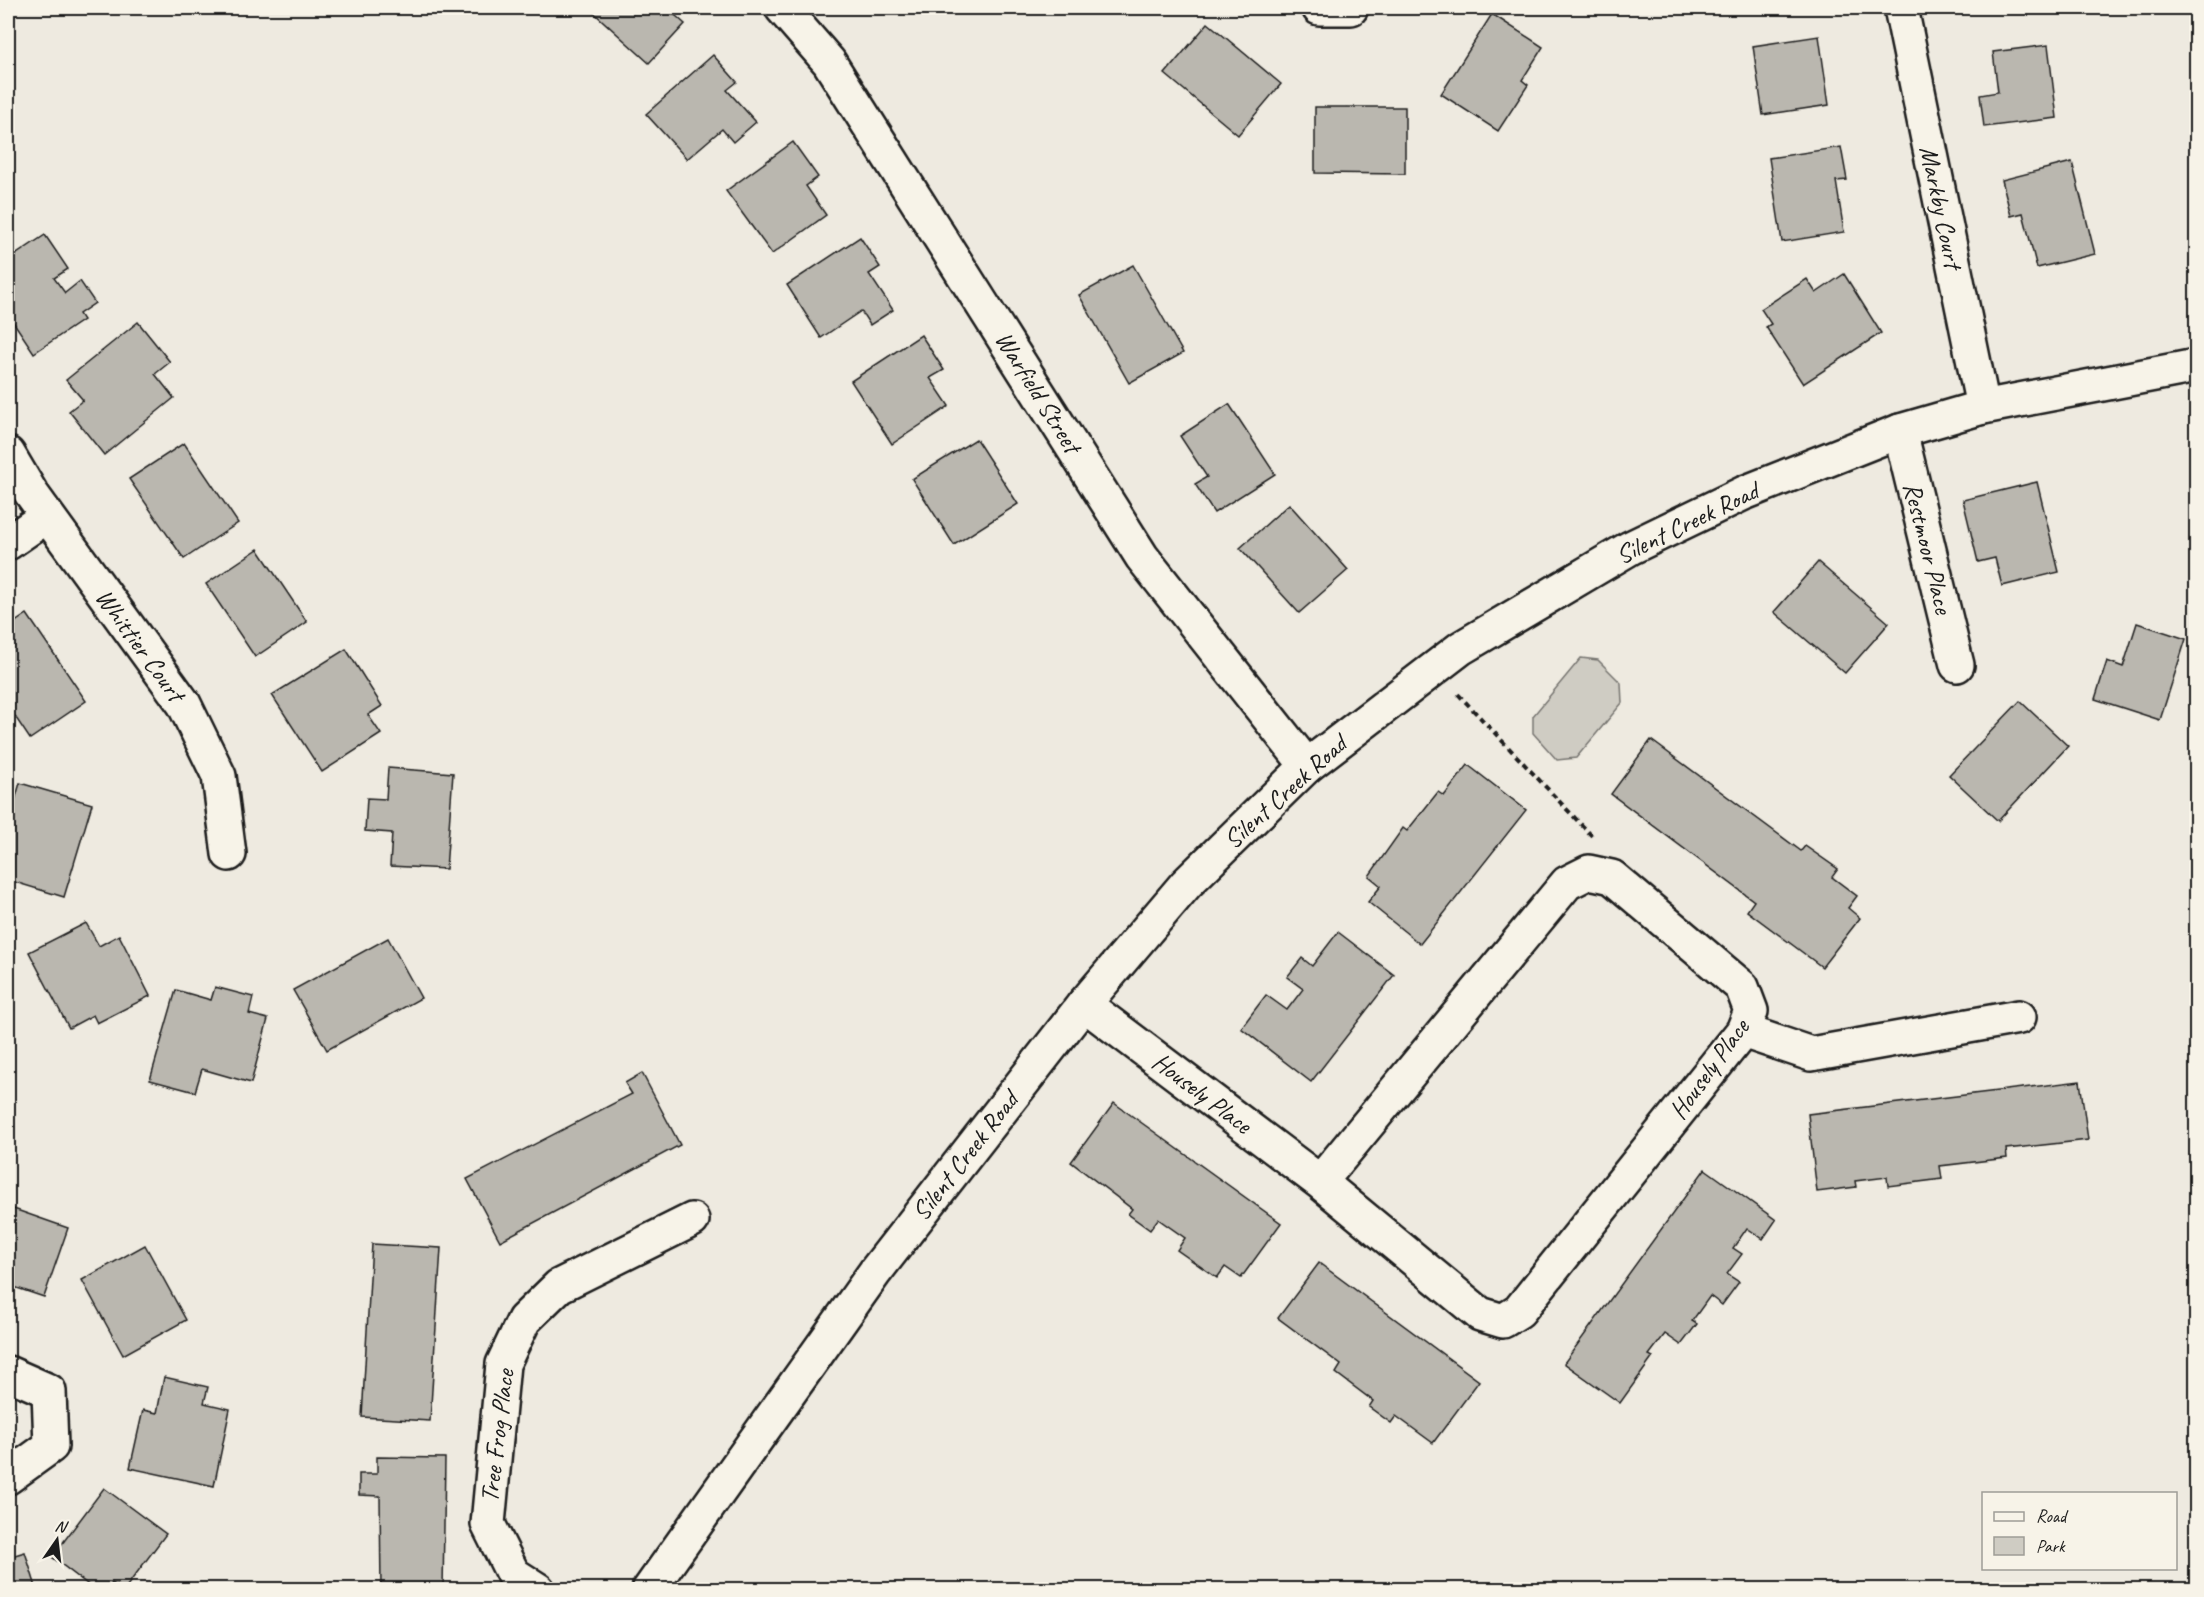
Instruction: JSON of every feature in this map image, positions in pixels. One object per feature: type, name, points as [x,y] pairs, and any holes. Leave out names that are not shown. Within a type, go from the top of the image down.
[{"type":"street","name":"Warfield Street","points":[[782,8],[829,62],[1142,557],[1307,766]]},
{"type":"street","points":[[1319,8],[1351,8]]},
{"type":"street","name":"Markby Court","points":[[1901,8],[1983,407]]},
{"type":"street","name":"Silent Creek Road","points":[[649,1590],[875,1272],[1084,1004],[1186,884],[1307,766],[1461,648],[1630,548],[1744,493],[1900,431],[1983,407],[2196,366]]},
{"type":"street","name":"Restmoor Place","points":[[1900,431],[1957,665]]},
{"type":"street","name":"Whittier Court","points":[[8,454],[47,516],[184,704],[219,776],[229,854]]},
{"type":"street","points":[[8,543],[47,516]]},
{"type":"street","name":"Housely Place","points":[[1084,1004],[1320,1182],[1480,1314],[1503,1321],[1520,1311],[1743,1031],[1751,1011],[1742,987],[1612,877],[1588,872],[1567,883],[1320,1182]]},
{"type":"street","points":[[1743,1031],[1811,1054],[2019,1017]]},
{"type":"street","name":"Tree Frog Place","points":[[538,1590],[513,1575],[488,1524],[503,1364],[524,1320],[559,1286],[692,1220]]},
{"type":"street","points":[[8,1373],[49,1391],[51,1446],[8,1477]]},
{"type":"path","points":[[1434,669],[1595,840]]},
{"type":"green space","points":[[1581,658],[1598,660],[1621,683],[1622,703],[1576,758],[1557,760],[1533,733],[1533,716]]},
{"type":"building","points":[[596,8],[667,8],[685,24],[649,63],[592,11]]},
{"type":"building","points":[[1492,14],[1543,47],[1522,80],[1528,85],[1498,131],[1441,94]]},
{"type":"building","points":[[1208,23],[1281,84],[1238,135],[1165,74]]},
{"type":"building","points":[[1819,36],[1829,105],[1763,115],[1753,46]]},
{"type":"building","points":[[2048,45],[2057,118],[1984,127],[1980,95],[1998,92],[1993,52]]},
{"type":"building","points":[[713,55],[737,82],[727,90],[756,122],[733,142],[722,129],[687,159],[646,114]]},
{"type":"building","points":[[1315,107],[1405,107],[1405,174],[1315,173]]},
{"type":"building","points":[[793,142],[818,177],[806,186],[826,215],[772,254],[726,191]]},
{"type":"building","points":[[1841,147],[1847,180],[1836,181],[1844,232],[1782,242],[1769,158]]},
{"type":"building","points":[[2072,162],[2095,254],[2037,268],[2023,213],[2011,216],[2002,180]]},
{"type":"building","points":[[45,235],[68,269],[54,278],[65,293],[80,281],[95,303],[79,314],[83,320],[34,353],[8,314],[8,260]]},
{"type":"building","points":[[860,237],[880,267],[869,274],[893,310],[870,325],[861,311],[821,338],[787,285]]},
{"type":"building","points":[[1133,265],[1183,353],[1129,383],[1079,295]]},
{"type":"building","points":[[1844,274],[1881,333],[1803,384],[1766,327],[1771,324],[1761,309],[1807,279],[1816,293]]},
{"type":"building","points":[[138,322],[170,362],[155,374],[174,398],[104,455],[69,411],[83,400],[66,380]]},
{"type":"building","points":[[921,335],[944,370],[930,378],[949,406],[892,444],[851,381]]},
{"type":"building","points":[[1229,404],[1275,474],[1214,513],[1195,484],[1207,477],[1180,436]]},
{"type":"building","points":[[976,439],[1018,504],[954,545],[912,479]]},
{"type":"building","points":[[184,443],[238,523],[184,559],[129,479]]},
{"type":"building","points":[[2037,482],[2059,572],[2002,586],[1995,558],[1978,562],[1963,500]]},
{"type":"building","points":[[1289,504],[1348,570],[1299,613],[1240,548]]},
{"type":"building","points":[[258,549],[307,622],[255,657],[206,584]]},
{"type":"building","points":[[1818,562],[1889,623],[1845,673],[1774,612]]},
{"type":"building","points":[[27,614],[86,701],[30,739],[8,706],[8,627]]},
{"type":"building","points":[[2137,623],[2186,639],[2160,720],[2095,699],[2107,661],[2123,667]]},
{"type":"building","points":[[346,649],[382,706],[368,715],[381,734],[322,772],[272,695]]},
{"type":"building","points":[[2020,701],[2068,746],[1998,821],[1949,775]]},
{"type":"building","points":[[1651,740],[1801,851],[1805,846],[1838,869],[1832,877],[1857,896],[1848,908],[1860,918],[1822,967],[1747,911],[1754,901],[1611,794]]},
{"type":"building","points":[[1468,765],[1526,810],[1420,944],[1368,902],[1381,886],[1369,876],[1403,828],[1407,831],[1438,792],[1444,796]]},
{"type":"building","points":[[388,768],[453,773],[446,869],[390,866],[392,833],[365,831],[367,798],[386,799]]},
{"type":"building","points":[[20,783],[92,804],[64,897],[8,880],[8,824]]},
{"type":"building","points":[[86,923],[99,946],[119,935],[150,996],[97,1023],[93,1015],[69,1028],[29,952]]},
{"type":"building","points":[[1338,932],[1394,975],[1311,1082],[1241,1028],[1266,995],[1287,1010],[1303,989],[1287,977],[1302,958],[1312,966]]},
{"type":"building","points":[[388,938],[421,998],[327,1050],[293,990]]},
{"type":"building","points":[[215,987],[253,997],[249,1014],[268,1019],[251,1083],[202,1069],[195,1092],[150,1080],[176,990],[211,1000]]},
{"type":"building","points":[[642,1073],[680,1145],[500,1241],[467,1179],[632,1094],[625,1083]]},
{"type":"building","points":[[2080,1081],[2088,1140],[2006,1149],[2007,1158],[1940,1166],[1942,1179],[1888,1186],[1887,1177],[1855,1181],[1856,1187],[1817,1192],[1808,1114]]},
{"type":"building","points":[[1114,1103],[1281,1223],[1241,1278],[1225,1267],[1217,1278],[1177,1250],[1185,1238],[1158,1219],[1150,1230],[1128,1214],[1132,1209],[1071,1162]]},
{"type":"building","points":[[1705,1169],[1776,1220],[1763,1239],[1747,1228],[1733,1248],[1742,1254],[1727,1274],[1739,1282],[1722,1305],[1710,1296],[1692,1321],[1697,1324],[1681,1345],[1665,1334],[1649,1355],[1653,1357],[1620,1403],[1564,1363]]},
{"type":"building","points":[[8,1207],[68,1228],[44,1297],[8,1285]]},
{"type":"building","points":[[372,1244],[441,1248],[430,1421],[362,1417]]},
{"type":"building","points":[[145,1245],[186,1320],[123,1355],[82,1280]]},
{"type":"building","points":[[1319,1263],[1479,1381],[1433,1443],[1396,1416],[1391,1423],[1369,1407],[1373,1401],[1336,1373],[1341,1365],[1278,1318]]},
{"type":"building","points":[[164,1377],[208,1387],[204,1403],[230,1409],[214,1486],[130,1468],[143,1410],[157,1413]]},
{"type":"building","points":[[377,1457],[445,1458],[443,1590],[381,1590],[380,1496],[359,1495],[359,1474],[377,1474]]},
{"type":"building","points":[[104,1488],[166,1534],[124,1590],[112,1583],[107,1590],[95,1590],[52,1557]]},
{"type":"building","points":[[25,1552],[37,1590],[8,1590],[8,1557]]}]
